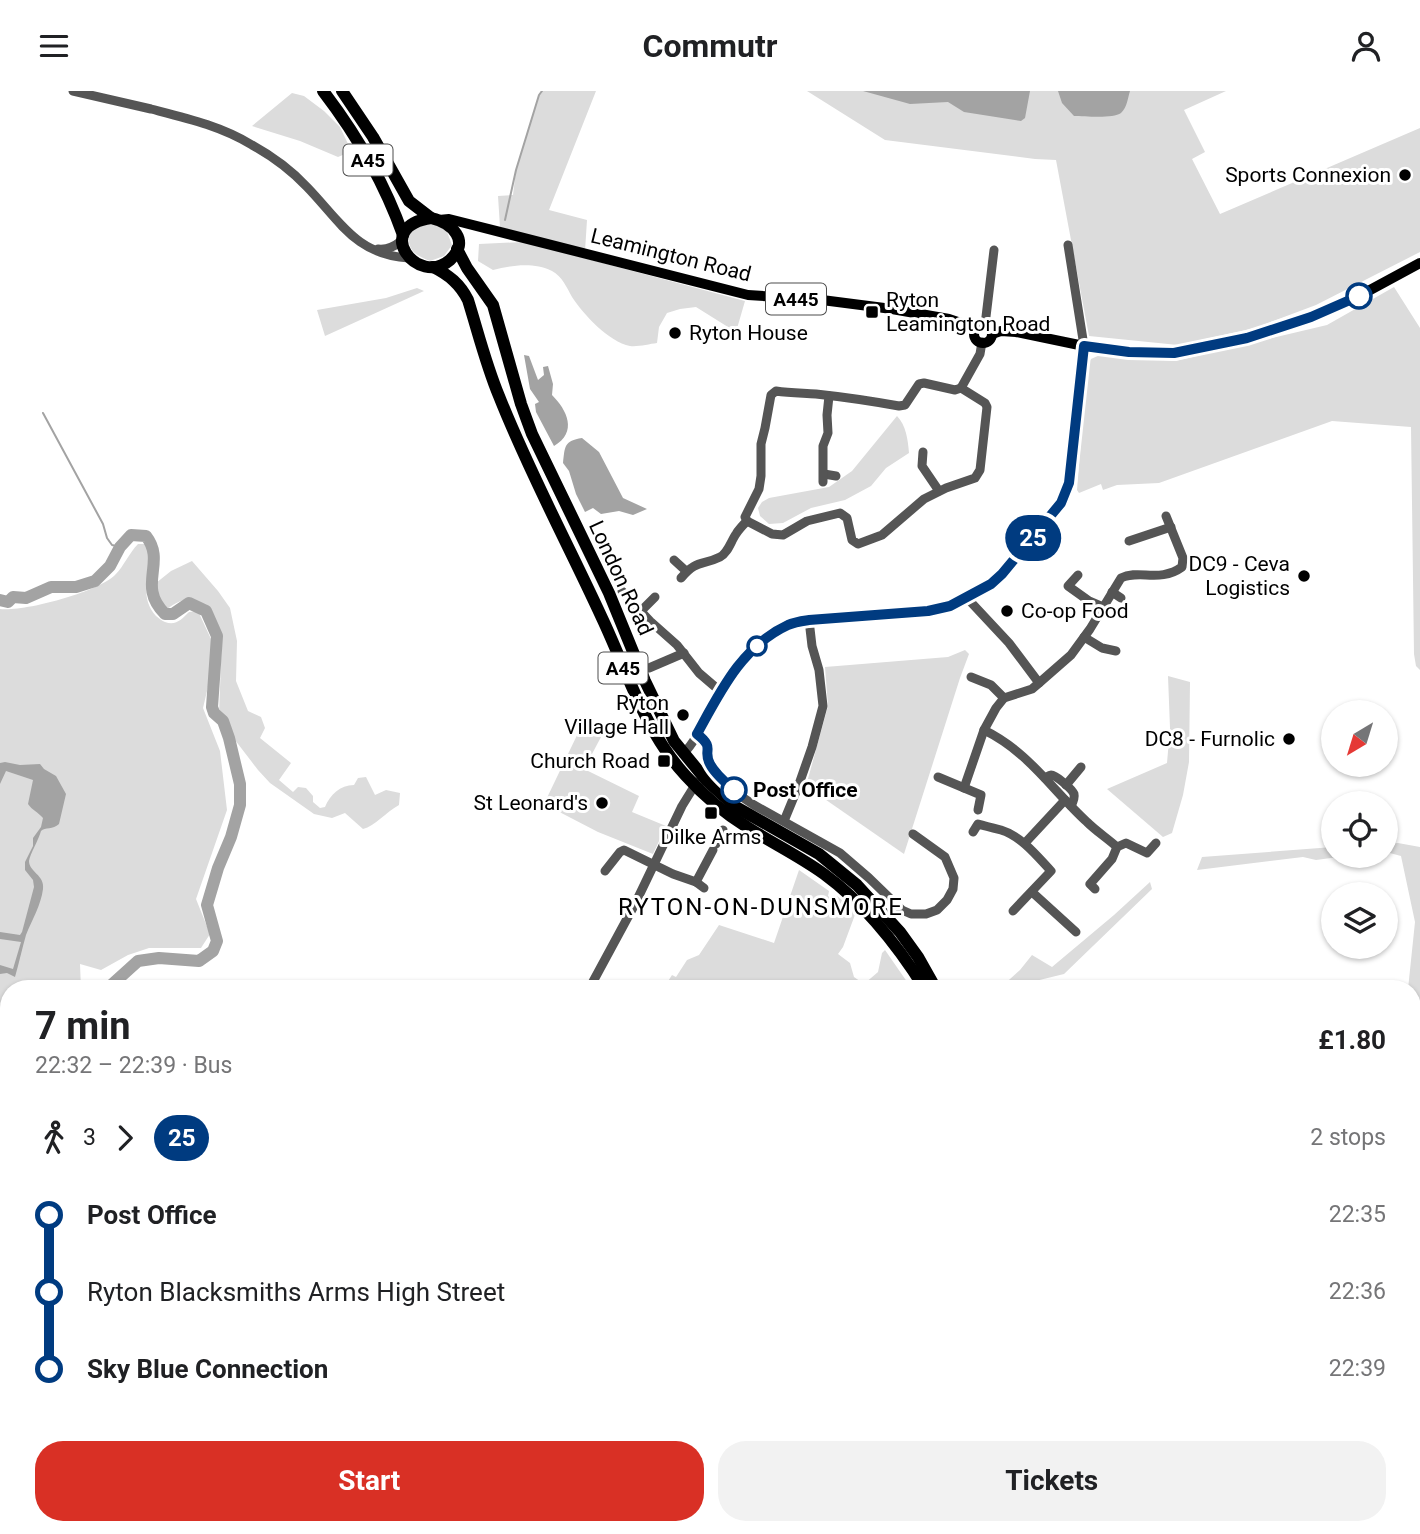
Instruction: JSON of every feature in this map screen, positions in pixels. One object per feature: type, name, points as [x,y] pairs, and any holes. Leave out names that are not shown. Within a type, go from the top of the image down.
[{"type":"highway","name":"A45","points":[[323,91],[347,123],[363,151],[391,207],[402,238]]},
{"type":"highway","name":"A45","points":[[342,91],[373,137],[409,201],[435,219]]},
{"type":"highway","points":[[435,219],[452,226],[456,231],[458,245],[450,260],[433,267],[417,264],[409,258],[405,253],[402,238],[414,222],[435,219]]},
{"type":"highway","name":"London Road","points":[[458,245],[467,268],[493,305],[521,404],[542,458],[605,584],[667,729],[683,754],[736,807],[812,850],[845,873],[900,932],[931,980]]},
{"type":"highway","name":"London Road","points":[[433,267],[454,280],[468,300],[503,407],[606,626],[630,684],[660,742],[677,767],[729,815],[812,866],[848,893],[890,939],[919,980]]},
{"type":"main road","name":"Leamington Road","points":[[435,219],[449,219],[748,295],[822,300],[892,309],[949,319],[984,330],[1016,332],[1129,352],[1174,353],[1247,338],[1311,317],[1359,296],[1420,263]]},
{"type":"main road","points":[[458,245],[483,228]]},
{"type":"main road","points":[[982,342],[976,338],[984,330]]},
{"type":"street","points":[[73,91],[183,117],[233,134],[271,157],[305,185],[358,241],[387,254],[409,258]]},
{"type":"street","points":[[369,247],[384,250],[394,247],[402,238]]},
{"type":"street","points":[[683,754],[689,748],[731,673],[762,641],[790,624],[809,620],[928,611],[967,599],[1002,574],[1061,503],[1069,483],[1084,346],[1068,245]]},
{"type":"street","points":[[984,330],[994,250]]},
{"type":"street","points":[[961,389],[980,354],[982,342]]},
{"type":"street","points":[[919,384],[961,389],[985,403],[987,407],[980,471],[975,478],[924,499],[883,535],[858,544],[852,540],[847,517],[840,513],[807,521],[783,535],[772,534],[747,521],[746,513],[759,489],[761,444],[771,395],[776,391],[856,398],[899,407],[905,405],[919,384]]},
{"type":"street","points":[[829,396],[828,433],[823,446],[824,478],[836,476]]},
{"type":"street","points":[[923,452],[922,465],[939,491]]},
{"type":"street","points":[[964,788],[984,730],[1004,698],[1032,689],[1070,655],[1118,582],[1125,576],[1159,576],[1182,568],[1183,558],[1166,516]]},
{"type":"street","points":[[674,560],[683,575],[698,563],[720,557],[747,521]]},
{"type":"street","points":[[1129,541],[1171,527]]},
{"type":"street","points":[[1078,575],[1068,586],[1103,607]]},
{"type":"street","points":[[622,591],[684,653],[699,673],[720,691]]},
{"type":"street","points":[[1112,592],[1121,598]]},
{"type":"street","points":[[641,611],[655,597]]},
{"type":"street","points":[[967,599],[1009,643],[1039,683]]},
{"type":"street","points":[[784,821],[812,747],[823,706],[809,620]]},
{"type":"street","points":[[1084,637],[1102,648],[1116,651]]},
{"type":"street","points":[[649,668],[684,653]]},
{"type":"street","points":[[971,677],[992,685],[1004,698]]},
{"type":"street","points":[[984,730],[999,737],[1025,757],[1087,823],[1117,846]]},
{"type":"street","points":[[697,734],[708,745],[708,757],[712,767],[748,802],[840,853],[902,910],[917,915],[931,913],[942,906],[951,895],[954,878],[945,857],[913,834]]},
{"type":"street","points":[[594,980],[695,785],[694,766]]},
{"type":"street","points":[[1066,785],[1081,767]]},
{"type":"street","points":[[1025,843],[1074,798],[1074,794],[1055,776],[1045,778]]},
{"type":"street","points":[[938,777],[981,795],[978,810]]},
{"type":"street","points":[[973,832],[978,824],[1001,830],[1025,843],[1051,871],[1013,911]]},
{"type":"street","points":[[605,871],[624,850],[700,885],[723,830]]},
{"type":"street","points":[[1117,846],[1126,843],[1147,853],[1156,843]]},
{"type":"street","points":[[1092,887],[1112,859],[1117,846]]},
{"type":"street","points":[[1031,892],[1076,932]]},
{"type":"shaded area","points":[[542,91],[596,91],[549,210],[587,220],[585,251],[500,227],[498,196],[513,195],[516,170]]},
{"type":"shaded area","points":[[807,91],[1226,91],[1184,110],[1205,152],[1192,159],[1220,214],[1420,128],[1420,252],[1316,305],[1255,328],[1178,345],[1089,336],[1056,160],[885,140]]},
{"type":"shaded area","points":[[863,91],[1030,91],[1025,118],[1021,121],[964,112],[948,102],[910,104]]},
{"type":"shaded area","points":[[1058,91],[1130,91],[1121,113],[1099,117],[1074,116],[1062,103]]},
{"type":"shaded area","points":[[292,93],[304,96],[340,127],[349,146],[345,154],[338,157],[300,141],[252,126]]},
{"type":"shaded area","points":[[430,223],[446,229],[452,245],[444,256],[430,261],[414,253],[408,237],[416,227]]},
{"type":"shaded area","points":[[524,242],[745,301],[736,332],[696,307],[667,313],[659,327],[657,343],[630,346],[622,343],[605,333],[590,319],[556,273],[538,266],[523,265],[493,270],[478,261],[479,244]]},
{"type":"shaded area","points":[[1394,287],[1420,328],[1420,670],[1416,666],[1414,654],[1411,427],[1332,421],[1159,483],[1117,485],[1103,490],[1101,484],[1079,493],[1077,490],[1087,365],[1091,359],[1100,355],[1176,361],[1327,325]]},
{"type":"shaded area","points":[[417,288],[424,291],[325,336],[317,310],[386,298]]},
{"type":"shaded area","points":[[524,355],[529,356],[538,380],[544,375],[543,367],[548,366],[553,384],[552,395],[566,414],[566,434],[554,446],[536,412],[535,404],[539,402],[530,389]]},
{"type":"shaded area","points":[[897,416],[904,428],[909,453],[886,468],[871,486],[845,500],[811,508],[783,523],[769,524],[760,516],[758,508],[769,498],[829,487],[852,471]]},
{"type":"shaded area","points":[[582,438],[599,452],[623,498],[647,509],[633,515],[619,511],[601,514],[593,508],[585,512],[569,471],[563,463],[566,445]]},
{"type":"shaded area","points":[[138,544],[148,544],[146,591],[150,608],[156,616],[169,623],[178,621],[189,612],[198,611],[211,639],[211,674],[203,708],[220,751],[227,810],[196,899],[210,934],[201,948],[149,948],[128,955],[101,970],[80,964],[81,980],[0,980],[0,609],[42,604],[77,594],[115,575]]},
{"type":"shaded area","points":[[192,561],[230,608],[237,641],[236,681],[248,711],[261,717],[265,728],[260,738],[291,763],[279,780],[293,792],[298,787],[306,788],[313,796],[313,802],[320,808],[325,807],[340,789],[354,785],[358,778],[366,777],[375,795],[386,790],[400,793],[399,805],[363,829],[345,813],[332,818],[314,814],[270,783],[258,770],[235,740],[227,721],[219,714],[222,636],[207,605],[186,600],[167,609],[158,599],[156,583],[171,571]]},
{"type":"shaded area","points":[[965,650],[969,654],[904,854],[806,786],[828,706],[825,667],[948,657]]},
{"type":"shaded area","points":[[1168,676],[1190,682],[1189,762],[1172,833],[1163,837],[1107,789],[1167,763],[1170,728]]},
{"type":"shaded area","points":[[580,729],[601,737],[584,769],[639,796],[632,812],[666,826],[653,854],[598,832],[544,804]]},
{"type":"shaded area","points":[[0,763],[20,765],[40,764],[56,776],[66,794],[59,824],[41,831],[29,861],[31,868],[42,880],[43,889],[26,935],[15,977],[7,973],[0,974],[0,965],[13,969],[21,942],[0,939],[0,932],[20,935],[22,932],[34,887],[33,880],[25,870],[25,862],[43,818],[28,804],[33,780],[6,771],[0,784]]},
{"type":"shaded area","points":[[1398,843],[1420,847],[1420,980],[1409,980],[1415,922],[1401,856],[1398,855]]},
{"type":"shaded area","points":[[1321,848],[1321,859],[1303,857],[1197,870],[1202,857]]},
{"type":"shaded area","points":[[799,870],[829,891],[828,896],[832,899],[837,896],[856,912],[838,954],[850,963],[854,977],[858,980],[669,980],[672,975],[676,977],[687,960],[699,955],[719,925],[774,943]]},
{"type":"shaded area","points":[[1150,882],[1152,889],[1064,974],[1040,980],[1009,980],[1032,955],[1052,967]]},
{"type":"shaded area","points":[[885,950],[906,980],[869,980],[878,972]]},
{"type":"waterway","points":[[505,220],[516,170],[542,91]]},
{"type":"waterway","points":[[43,413],[103,524],[107,538],[112,545],[120,547]]},
{"type":"waterway","points":[[0,600],[8,602],[13,597],[26,598],[51,587],[76,587],[95,581],[110,566],[120,547],[131,535],[146,536],[154,555],[152,584],[157,603],[165,614],[173,614],[189,603],[206,611],[217,636],[212,707],[214,713],[223,721],[240,784],[240,805],[207,905],[217,941],[213,951],[199,961],[159,958],[138,961],[117,980]]},
{"type":"bus line","name":"25","points":[[734,790],[709,763],[708,745],[697,734],[731,673],[752,649],[790,624],[809,620],[928,611],[967,599],[1002,574],[1061,503],[1069,483],[1084,346],[1129,352],[1174,353],[1247,338],[1311,317],[1359,296]]},
{"type":"place","name":"Sports Connexion","points":[[1405,175]]},
{"type":"place","name":"Ryton Leamington Road","points":[[872,312]]},
{"type":"place","name":"Ryton House","points":[[675,333]]},
{"type":"place","name":"DC9 - Ceva Logistics","points":[[1304,576]]},
{"type":"place","name":"Co-op Food","points":[[1007,611]]},
{"type":"place","name":"Ryton Village Hall","points":[[683,715]]},
{"type":"place","name":"DC8 - Furnolic","points":[[1289,739]]},
{"type":"place","name":"Church Road","points":[[664,761]]},
{"type":"place","name":"Post Office","points":[[734,790]]},
{"type":"place","name":"St Leonard's","points":[[602,803]]},
{"type":"place","name":"Dilke Arms","points":[[711,813]]},
{"type":"district","name":"RYTON-ON-DUNSMORE","points":[[761,907]]}]
